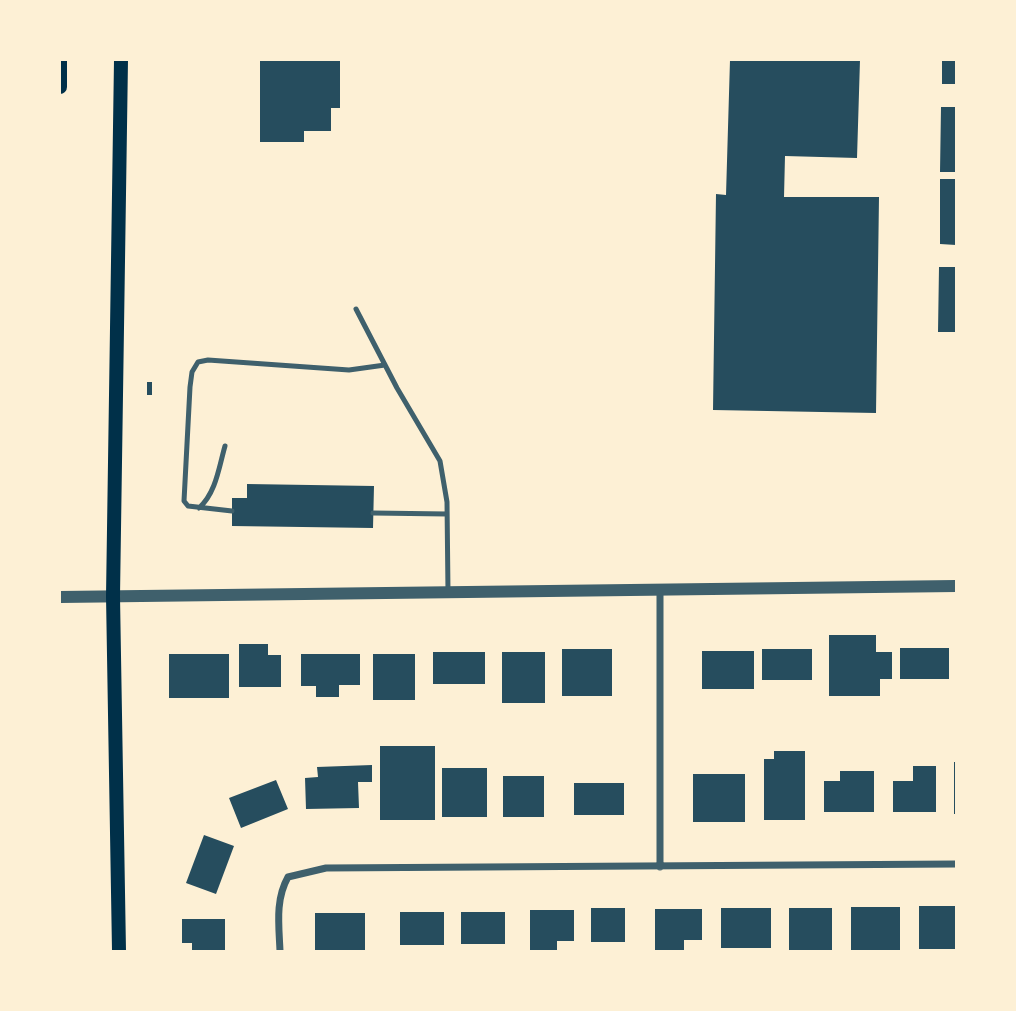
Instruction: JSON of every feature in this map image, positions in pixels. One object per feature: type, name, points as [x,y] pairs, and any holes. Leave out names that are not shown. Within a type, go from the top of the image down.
[{"type":"main road","points":[[60,60],[60,87]]},
{"type":"main road","points":[[119,951],[113,596],[121,60]]},
{"type":"street","points":[[60,597],[957,586]]},
{"type":"street","points":[[660,589],[660,867]]},
{"type":"street","points":[[280,951],[281,889],[288,877],[327,868],[957,864]]},
{"type":"lane","points":[[355,309],[440,461],[447,514],[448,592]]},
{"type":"lane","points":[[232,510],[188,506],[184,501],[190,387],[192,372],[198,362],[208,360],[349,370],[385,365]]},
{"type":"lane","points":[[199,508],[206,501],[214,484],[225,446]]},
{"type":"lane","points":[[373,513],[447,514]]},
{"type":"building","points":[[260,60],[340,60],[340,108],[331,108],[331,131],[304,131],[304,142],[260,142]]},
{"type":"building","points":[[730,60],[860,60],[857,158],[785,156],[784,197],[879,197],[876,413],[713,410],[716,194],[726,195]]},
{"type":"building","points":[[942,60],[956,60],[956,84],[942,84]]},
{"type":"building","points":[[941,107],[956,107],[956,172],[940,172]]},
{"type":"building","points":[[940,179],[956,179],[956,245],[940,244]]},
{"type":"building","points":[[939,267],[956,267],[956,332],[938,332]]},
{"type":"building","points":[[147,382],[152,382],[152,395],[147,395]]},
{"type":"building","points":[[247,484],[374,486],[373,528],[232,526],[232,498],[247,498]]},
{"type":"building","points":[[829,635],[876,635],[876,652],[892,652],[892,679],[880,679],[880,696],[829,696]]},
{"type":"building","points":[[239,644],[268,644],[268,655],[281,655],[281,687],[239,687]]},
{"type":"building","points":[[900,648],[949,648],[949,679],[900,679]]},
{"type":"building","points":[[562,649],[612,649],[612,696],[562,696]]},
{"type":"building","points":[[762,649],[812,649],[812,680],[762,680]]},
{"type":"building","points":[[702,651],[754,651],[754,689],[702,689]]},
{"type":"building","points":[[433,652],[485,652],[485,684],[433,684]]},
{"type":"building","points":[[502,652],[545,652],[545,703],[502,703]]},
{"type":"building","points":[[169,654],[229,654],[229,698],[169,698]]},
{"type":"building","points":[[301,654],[360,654],[360,685],[339,685],[339,697],[316,697],[316,686],[301,686]]},
{"type":"building","points":[[373,654],[415,654],[415,700],[373,700]]},
{"type":"building","points":[[380,746],[435,746],[435,820],[380,820]]},
{"type":"building","points":[[774,751],[805,751],[805,820],[764,820],[764,759],[774,759]]},
{"type":"building","points":[[956,762],[956,814],[954,814]]},
{"type":"building","points":[[372,765],[372,782],[358,782],[359,808],[306,809],[305,778],[318,777],[317,767]]},
{"type":"building","points":[[913,766],[936,766],[936,812],[893,812],[893,781],[913,781]]},
{"type":"building","points":[[442,768],[487,768],[487,817],[442,817]]},
{"type":"building","points":[[840,771],[874,771],[874,812],[824,812],[824,781],[840,781]]},
{"type":"building","points":[[693,774],[745,774],[745,822],[693,822]]},
{"type":"building","points":[[503,776],[544,776],[544,817],[503,817]]},
{"type":"building","points":[[276,780],[288,809],[241,828],[229,798]]},
{"type":"building","points":[[574,783],[624,783],[624,815],[574,815]]},
{"type":"building","points":[[204,835],[234,846],[216,894],[186,883]]},
{"type":"building","points":[[919,906],[956,906],[956,949],[919,949]]},
{"type":"building","points":[[851,907],[900,907],[900,951],[851,951]]},
{"type":"building","points":[[591,908],[625,908],[625,942],[591,942]]},
{"type":"building","points":[[721,908],[771,908],[771,948],[721,948]]},
{"type":"building","points":[[789,908],[832,908],[832,951],[789,951]]},
{"type":"building","points":[[655,909],[702,909],[702,940],[684,940],[684,951],[655,951]]},
{"type":"building","points":[[530,910],[574,910],[574,941],[557,941],[557,951],[530,951]]},
{"type":"building","points":[[400,912],[444,912],[444,945],[400,945]]},
{"type":"building","points":[[461,912],[505,912],[505,944],[461,944]]},
{"type":"building","points":[[315,913],[365,913],[365,951],[315,951]]},
{"type":"building","points":[[182,919],[225,919],[225,951],[192,951],[192,943],[182,943]]}]
